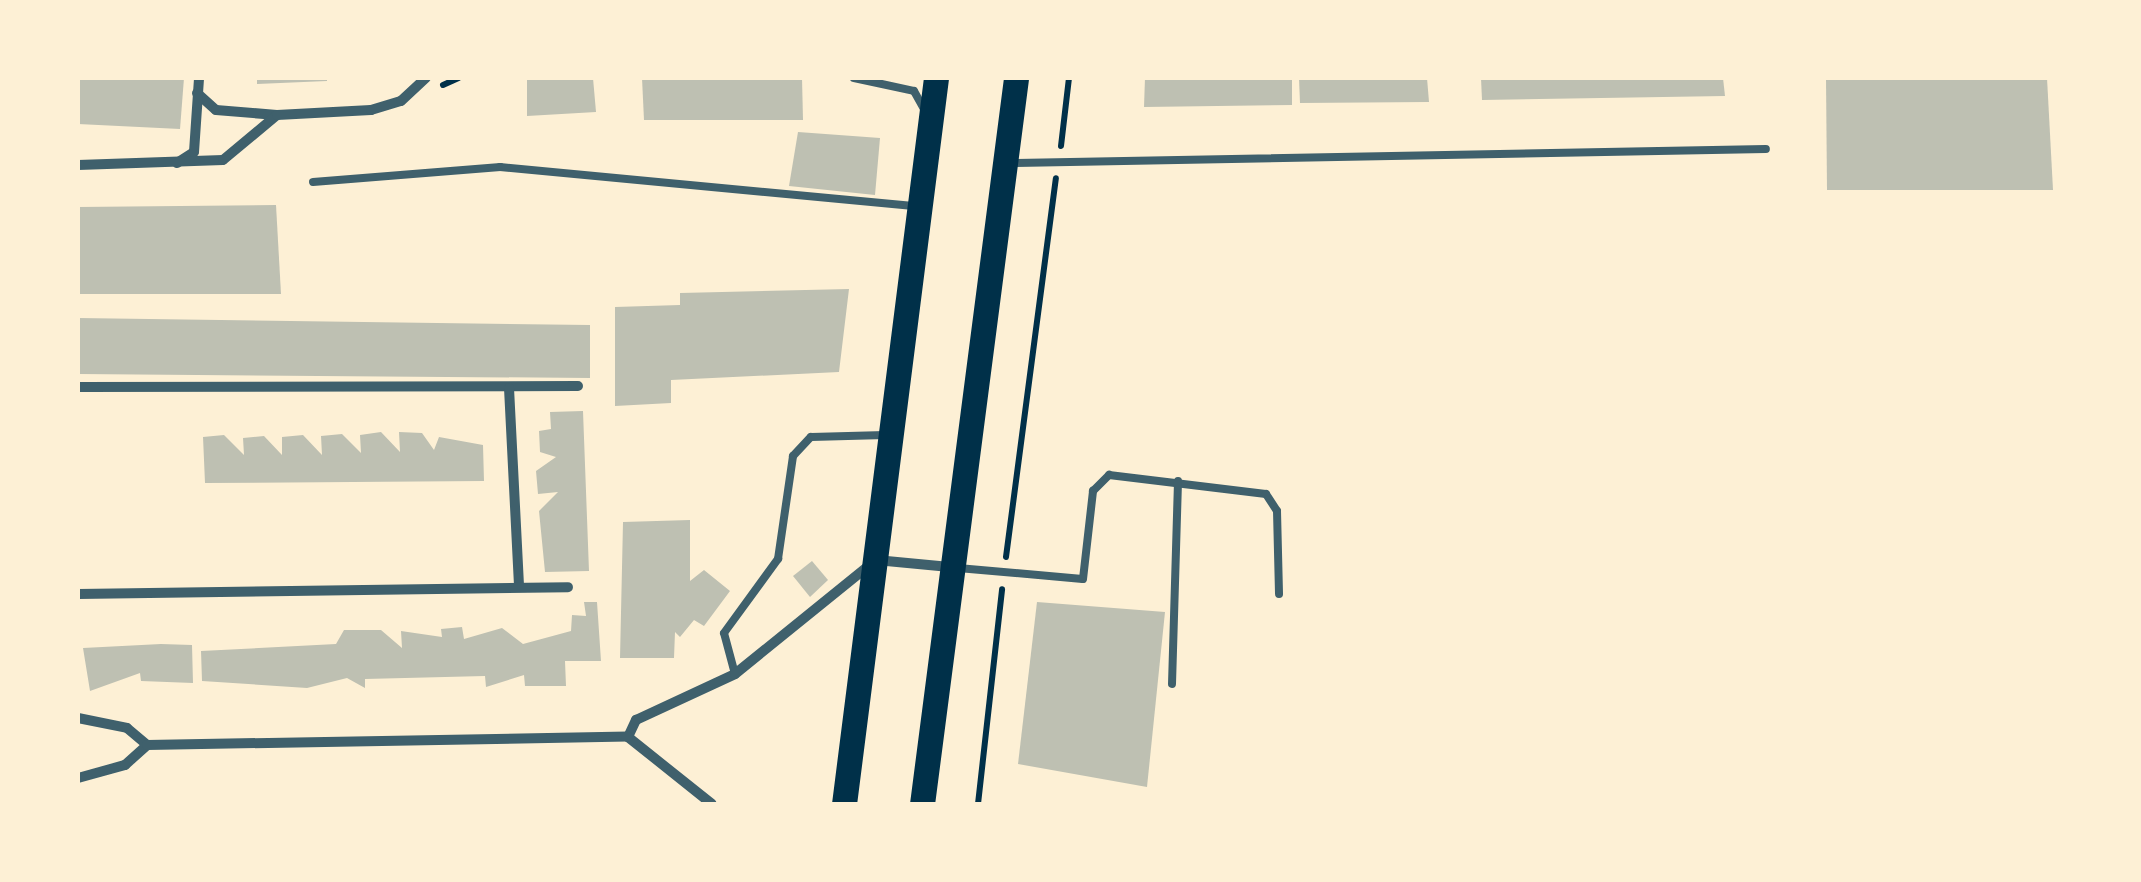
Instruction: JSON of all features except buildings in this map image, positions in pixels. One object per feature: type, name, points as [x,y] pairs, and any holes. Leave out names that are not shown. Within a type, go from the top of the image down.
[{"type":"main road","points":[[844,804],[876,560],[884,435],[936,78]]},
{"type":"main road","points":[[922,804],[958,568],[1016,78]]},
{"type":"street","points":[[172,166],[194,152],[198,78]]},
{"type":"street","points":[[198,93],[216,110],[277,115],[371,110],[401,100],[426,78]]},
{"type":"street","points":[[78,165],[172,166],[223,160],[277,115]]},
{"type":"street","points":[[78,388],[578,386]]},
{"type":"street","points":[[510,388],[520,587]]},
{"type":"street","points":[[628,737],[636,720],[736,674],[876,560],[958,568]]},
{"type":"street","points":[[78,594],[568,587]]},
{"type":"street","points":[[78,718],[127,728],[148,745],[628,737],[712,804]]},
{"type":"street","points":[[78,778],[125,765],[148,745]]},
{"type":"lane","points":[[854,78],[914,91],[930,120]]},
{"type":"lane","points":[[1006,162],[1766,148]]},
{"type":"lane","points":[[313,182],[500,167],[919,206]]},
{"type":"lane","points":[[736,674],[724,633],[778,558],[792,456],[810,437],[884,435]]},
{"type":"lane","points":[[958,568],[1082,579],[1098,482],[1109,475],[1266,494],[1277,512],[1279,594]]},
{"type":"lane","points":[[1172,684],[1178,481]]},
{"type":"path","points":[[442,85],[459,78]]},
{"type":"path","points":[[978,804],[1069,78]]}]
